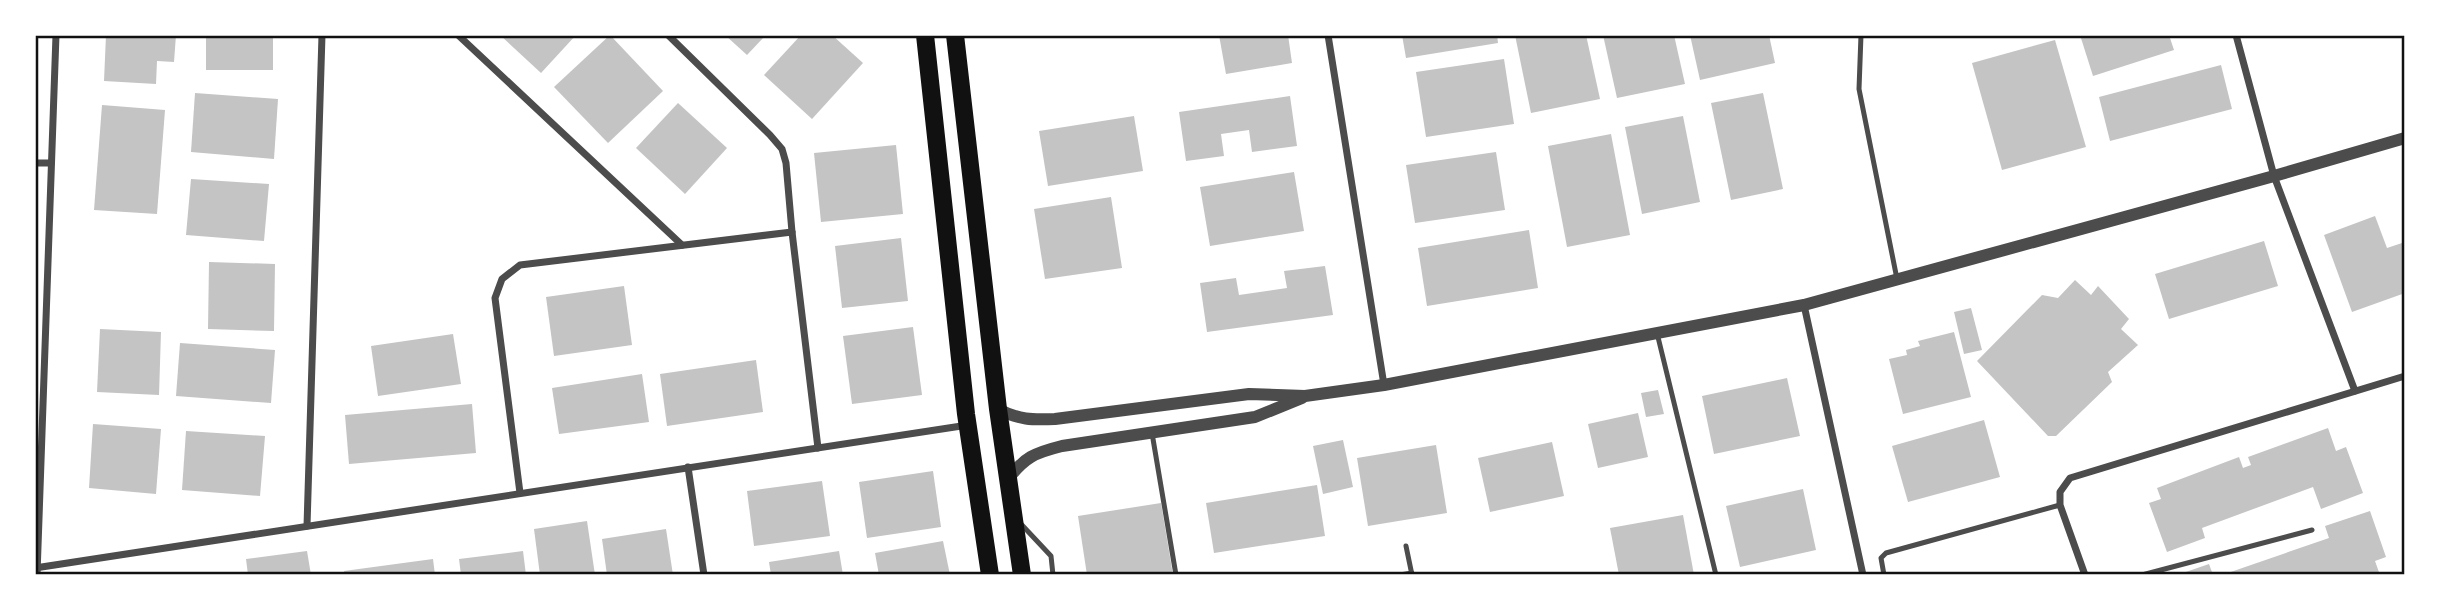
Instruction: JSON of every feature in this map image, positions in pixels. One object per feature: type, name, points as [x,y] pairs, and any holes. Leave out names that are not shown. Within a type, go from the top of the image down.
[{"type":"main road","points":[[925,35],[968,425],[990,575]]},
{"type":"main road","points":[[956,35],[998,408],[1022,575]]},
{"type":"street","points":[[56,35],[36,570],[968,425]]},
{"type":"street","points":[[307,526],[322,35]]},
{"type":"street","points":[[458,35],[682,244]]},
{"type":"street","points":[[668,35],[782,149],[786,163],[818,448]]},
{"type":"street","points":[[1328,35],[1384,385]]},
{"type":"street","points":[[2236,35],[2274,176],[2355,391]]},
{"type":"street","points":[[998,408],[1014,417],[1032,420],[1249,394],[1305,396],[1384,385],[1804,305],[2405,138]]},
{"type":"street","points":[[35,163],[51,163]]},
{"type":"street","points":[[520,493],[495,298],[502,279],[520,265],[792,233]]},
{"type":"street","points":[[1804,305],[1863,575]]},
{"type":"street","points":[[2085,575],[2060,505],[2062,488],[2070,478],[2405,377]]},
{"type":"street","points":[[1007,480],[1019,464],[1035,453],[1255,417],[1305,396]]},
{"type":"street","points":[[688,467],[704,575]]},
{"type":"lane","points":[[1861,35],[1859,89],[1897,279]]},
{"type":"lane","points":[[1657,333],[1716,575]]},
{"type":"lane","points":[[1152,433],[1176,575]]},
{"type":"lane","points":[[1884,575],[1881,558],[1886,554],[2060,505]]},
{"type":"lane","points":[[1013,515],[1051,556],[1054,575]]},
{"type":"lane","points":[[2143,575],[2312,530]]},
{"type":"lane","points":[[1400,575],[1412,574],[1406,546]]},
{"type":"building","points":[[106,35],[176,35],[174,62],[157,61],[156,84],[104,81]]},
{"type":"building","points":[[206,35],[273,35],[273,70],[206,70]]},
{"type":"building","points":[[500,35],[576,35],[541,73]]},
{"type":"building","points":[[610,35],[663,91],[608,143],[554,87]]},
{"type":"building","points":[[725,35],[766,35],[747,55]]},
{"type":"building","points":[[801,35],[832,35],[863,63],[812,119],[764,75]]},
{"type":"building","points":[[1219,35],[1288,35],[1292,63],[1226,74]]},
{"type":"building","points":[[1402,35],[1497,35],[1498,43],[1406,58]]},
{"type":"building","points":[[1515,35],[1586,35],[1600,99],[1531,113]]},
{"type":"building","points":[[1603,35],[1674,35],[1685,84],[1617,98]]},
{"type":"building","points":[[1690,35],[1769,35],[1775,63],[1700,80]]},
{"type":"building","points":[[2080,35],[2169,35],[2174,50],[2093,76]]},
{"type":"building","points":[[2055,40],[2086,147],[2002,170],[1972,63]]},
{"type":"building","points":[[1504,59],[1514,124],[1426,137],[1416,72]]},
{"type":"building","points":[[2221,65],[2232,109],[2110,141],[2099,97]]},
{"type":"building","points":[[195,93],[278,99],[274,159],[191,152]]},
{"type":"building","points":[[1763,93],[1783,189],[1731,200],[1711,103]]},
{"type":"building","points":[[1290,96],[1297,146],[1252,152],[1249,130],[1221,134],[1224,156],[1186,161],[1179,112]]},
{"type":"building","points":[[678,103],[727,148],[685,194],[636,148]]},
{"type":"building","points":[[102,105],[165,110],[157,214],[94,210]]},
{"type":"building","points":[[1134,116],[1143,171],[1048,186],[1039,131]]},
{"type":"building","points":[[1683,116],[1700,202],[1642,214],[1625,127]]},
{"type":"building","points":[[1611,134],[1630,235],[1567,247],[1548,146]]},
{"type":"building","points":[[896,145],[903,214],[821,222],[814,153]]},
{"type":"building","points":[[1496,152],[1505,210],[1415,223],[1406,165]]},
{"type":"building","points":[[1294,172],[1304,231],[1210,246],[1200,187]]},
{"type":"building","points":[[191,179],[269,184],[264,241],[186,235]]},
{"type":"building","points":[[1111,197],[1122,268],[1045,279],[1034,209]]},
{"type":"building","points":[[2375,216],[2387,248],[2405,242],[2405,293],[2352,312],[2324,235]]},
{"type":"building","points":[[1529,230],[1538,288],[1427,306],[1418,248]]},
{"type":"building","points":[[901,238],[908,301],[842,308],[835,246]]},
{"type":"building","points":[[2264,241],[2278,286],[2169,319],[2155,274]]},
{"type":"building","points":[[209,262],[275,264],[274,331],[208,329]]},
{"type":"building","points":[[1325,266],[1333,315],[1207,332],[1200,283],[1236,278],[1239,295],[1287,288],[1284,271]]},
{"type":"building","points":[[2075,280],[2091,295],[2098,286],[2129,319],[2121,329],[2138,345],[2108,372],[2112,382],[2056,436],[2048,436],[1977,361],[2042,295],[2058,298]]},
{"type":"building","points":[[624,286],[632,345],[554,356],[546,297]]},
{"type":"building","points":[[1971,308],[1982,350],[1964,354],[1954,312]]},
{"type":"building","points":[[913,327],[922,395],[852,404],[843,336]]},
{"type":"building","points":[[100,329],[161,332],[159,395],[97,392]]},
{"type":"building","points":[[1954,332],[1971,397],[1903,414],[1889,359],[1907,355],[1906,350],[1920,346],[1918,341]]},
{"type":"building","points":[[453,334],[461,384],[378,396],[371,346]]},
{"type":"building","points":[[180,343],[275,350],[271,403],[176,396]]},
{"type":"building","points":[[756,360],[763,412],[667,426],[660,374]]},
{"type":"building","points":[[642,374],[649,422],[559,434],[552,388]]},
{"type":"building","points":[[1787,378],[1800,436],[1714,454],[1702,396]]},
{"type":"building","points":[[1658,390],[1664,414],[1646,417],[1641,393]]},
{"type":"building","points":[[472,404],[476,453],[349,464],[345,415]]},
{"type":"building","points":[[1638,413],[1648,457],[1598,468],[1588,424]]},
{"type":"building","points":[[1984,420],[2000,477],[1908,502],[1892,446]]},
{"type":"building","points":[[93,424],[161,429],[156,494],[89,488]]},
{"type":"building","points":[[2328,428],[2336,451],[2346,447],[2363,493],[2321,509],[2313,487],[2202,528],[2205,538],[2167,552],[2149,503],[2161,499],[2157,488],[2239,457],[2243,468],[2251,465],[2248,457]]},
{"type":"building","points":[[186,431],[265,436],[260,496],[182,490]]},
{"type":"building","points":[[1343,440],[1353,487],[1323,494],[1313,446]]},
{"type":"building","points":[[1552,442],[1564,496],[1490,512],[1478,458]]},
{"type":"building","points":[[1436,445],[1447,513],[1368,526],[1357,458]]},
{"type":"building","points":[[933,471],[941,527],[867,538],[859,482]]},
{"type":"building","points":[[822,481],[830,536],[754,546],[747,491]]},
{"type":"building","points":[[1317,485],[1325,536],[1214,553],[1206,503]]},
{"type":"building","points":[[1803,489],[1816,550],[1740,567],[1726,506]]},
{"type":"building","points":[[1161,503],[1173,575],[1087,575],[1078,516]]},
{"type":"building","points":[[2370,511],[2386,557],[2375,561],[2380,575],[2222,575],[2329,538],[2325,526]]},
{"type":"building","points":[[1683,515],[1694,575],[1619,575],[1610,528]]},
{"type":"building","points":[[587,521],[595,575],[540,575],[534,529]]},
{"type":"building","points":[[666,529],[673,575],[607,575],[602,539]]},
{"type":"building","points":[[943,541],[950,575],[879,575],[875,553]]},
{"type":"building","points":[[307,551],[311,575],[248,575],[246,559]]},
{"type":"building","points":[[523,551],[526,575],[461,575],[459,559]]},
{"type":"building","points":[[839,551],[843,575],[771,575],[769,562]]},
{"type":"building","points":[[433,559],[435,575],[345,575],[344,571]]},
{"type":"building","points":[[2209,564],[2213,575],[2177,575]]}]
